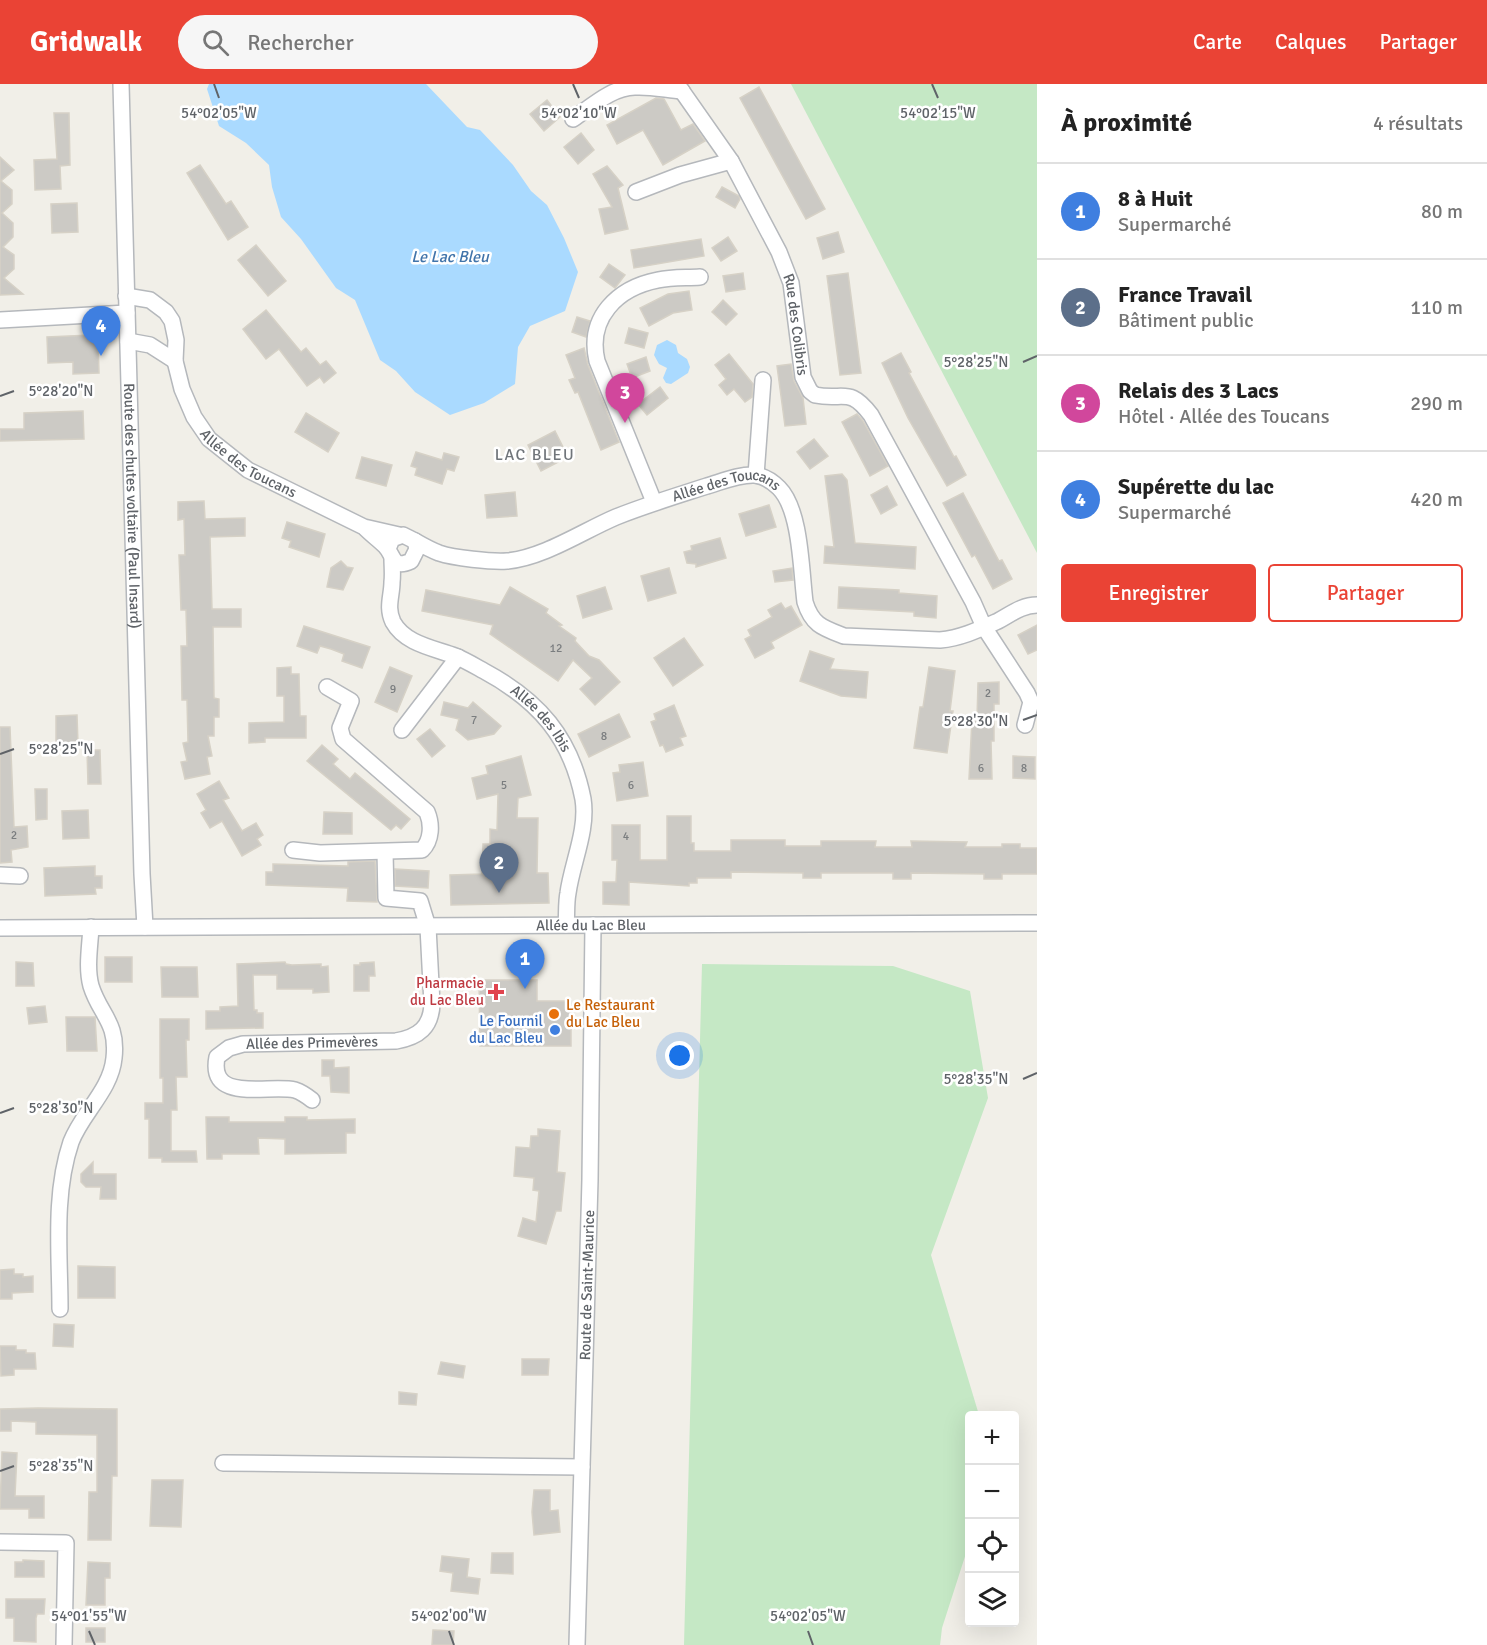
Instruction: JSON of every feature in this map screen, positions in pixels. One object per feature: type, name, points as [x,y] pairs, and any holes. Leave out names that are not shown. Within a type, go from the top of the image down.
[{"type":"street","name":"Route des chutes voltaire (Paul Insard)","points":[[121,84],[145,927]]},
{"type":"street","points":[[573,119],[612,93],[623,89],[680,88]]},
{"type":"street","name":"Rue des Colibris","points":[[680,88],[731,161],[779,252],[791,283],[803,377],[806,385],[815,395],[852,396],[865,408],[931,525],[984,627],[1001,650],[1030,702],[1025,725]]},
{"type":"street","points":[[636,192],[680,175],[731,161]]},
{"type":"street","points":[[654,502],[597,361],[593,347],[594,336],[602,314],[625,293],[657,280],[700,278]]},
{"type":"street","name":"Allée des Toucans","points":[[126,296],[150,300],[166,312],[172,321],[176,340],[175,361],[182,389],[194,417],[209,439],[248,470],[364,527],[399,536]]},
{"type":"street","points":[[0,320],[127,313]]},
{"type":"street","points":[[128,341],[150,345],[175,361]]},
{"type":"street","points":[[756,475],[763,380]]},
{"type":"street","name":"Allée des Toucans","points":[[414,541],[440,554],[507,561],[547,549],[654,502],[726,480],[756,475],[764,477],[779,488],[789,502],[795,525],[805,602],[816,624],[844,636],[940,640],[968,635],[1021,608],[1037,605]]},
{"type":"street","name":"Allée des Toucans","points":[[364,527],[390,554]]},
{"type":"street","points":[[392,584],[410,562],[416,554],[414,541],[408,536],[393,539],[390,554],[399,563],[410,562]]},
{"type":"street","name":"Allée des Ibis","points":[[390,554],[392,584],[389,597],[390,612],[398,629],[412,640],[458,657],[510,684],[548,719],[574,766],[584,802],[579,844],[568,894],[567,925]]},
{"type":"street","name":"Allée des Toucans","points":[[410,562],[440,554]]},
{"type":"street","points":[[402,730],[458,657]]},
{"type":"street","points":[[293,850],[320,853],[422,850],[426,846],[432,824],[427,812],[343,739],[340,728],[351,701],[327,687]]},
{"type":"street","points":[[385,852],[386,898],[420,901],[428,927]]},
{"type":"street","points":[[0,875],[20,876]]},
{"type":"street","name":"Allée du Lac Bleu","points":[[0,928],[1037,923]]},
{"type":"street","name":"Route de Saint-Maurice","points":[[577,1645],[590,1180],[593,925]]},
{"type":"street","points":[[60,1310],[60,1194],[65,1161],[78,1126],[109,1077],[114,1055],[113,1030],[95,997],[89,979],[91,927]]},
{"type":"street","name":"Allée des Primevères","points":[[312,1100],[293,1090],[240,1089],[228,1086],[217,1074],[215,1065],[217,1057],[229,1048],[243,1044],[396,1041],[419,1034],[425,1029],[431,1014],[428,927]]},
{"type":"street","points":[[223,1463],[582,1467]]},
{"type":"street","points":[[0,1542],[66,1543],[64,1645]]},
{"type":"green space","points":[[791,84],[1037,84],[1037,553]]},
{"type":"green space","points":[[702,964],[893,966],[970,991],[988,1098],[931,1255],[978,1411],[965,1411],[965,1556],[942,1628],[940,1645],[684,1645]]},
{"type":"water","name":"Le Lac Bleu","points":[[209,84],[426,84],[467,127],[480,130],[513,165],[531,191],[547,205],[578,272],[565,311],[530,326],[518,347],[515,384],[484,403],[450,415],[415,392],[396,371],[380,360],[355,300],[336,288],[301,239],[281,217],[272,187],[269,165],[246,143],[219,126],[207,89]]},
{"type":"water","points":[[667,340],[676,345],[678,353],[687,359],[690,367],[688,373],[671,384],[666,383],[663,378],[667,368],[659,364],[654,355],[657,345]]},
{"type":"building","points":[[759,87],[825,209],[806,219],[740,98]]},
{"type":"building","points":[[656,98],[664,99],[681,130],[693,124],[705,141],[663,165],[643,130],[617,144],[607,125]]},
{"type":"building","points":[[547,100],[560,117],[544,131],[530,114]]},
{"type":"building","points":[[54,113],[69,113],[70,165],[60,166],[61,189],[35,190],[34,160],[57,159]]},
{"type":"building","points":[[581,133],[594,150],[578,164],[564,147]]},
{"type":"building","points":[[0,157],[14,170],[1,181],[12,190],[12,204],[2,213],[13,223],[13,237],[3,247],[14,255],[14,269],[4,278],[23,294],[0,295]]},
{"type":"building","points":[[200,165],[226,204],[231,201],[248,227],[228,240],[187,173]]},
{"type":"building","points":[[607,166],[623,185],[618,188],[628,229],[605,234],[599,209],[612,207],[593,174]]},
{"type":"building","points":[[722,187],[739,196],[740,199],[735,208],[716,197]]},
{"type":"building","points":[[77,203],[78,232],[52,233],[51,204]]},
{"type":"building","points":[[838,232],[844,252],[823,259],[817,238]]},
{"type":"building","points":[[728,237],[737,251],[721,261],[712,248]]},
{"type":"building","points":[[701,239],[704,256],[634,268],[631,250]]},
{"type":"building","points":[[256,245],[286,281],[268,296],[238,260]]},
{"type":"building","points":[[609,264],[625,275],[615,288],[600,277]]},
{"type":"building","points":[[743,273],[745,289],[726,292],[723,276]]},
{"type":"building","points":[[848,273],[861,373],[840,375],[827,276]]},
{"type":"building","points":[[689,291],[692,310],[673,313],[649,326],[640,308],[668,294]]},
{"type":"building","points":[[723,300],[737,314],[726,325],[712,312]]},
{"type":"building","points":[[266,310],[301,352],[306,348],[320,365],[326,361],[336,373],[324,383],[320,377],[307,386],[279,349],[266,359],[243,329]]},
{"type":"building","points":[[577,317],[590,321],[586,337],[572,332]]},
{"type":"building","points":[[629,328],[648,333],[644,348],[625,343]]},
{"type":"building","points":[[91,335],[98,342],[99,373],[73,374],[73,362],[48,363],[47,337]]},
{"type":"building","points":[[584,348],[588,365],[619,442],[601,450],[578,392],[575,393],[569,380],[575,378],[566,355]]},
{"type":"building","points":[[901,353],[911,372],[909,373],[966,475],[947,486],[908,418],[882,363]]},
{"type":"building","points":[[729,354],[753,384],[752,397],[745,402],[734,389],[727,395],[719,385],[726,379],[715,365]]},
{"type":"building","points":[[646,357],[650,371],[632,378],[627,364]]},
{"type":"building","points":[[791,364],[794,381],[803,398],[806,424],[785,426],[777,366]]},
{"type":"building","points":[[660,387],[668,398],[647,415],[638,404]]},
{"type":"building","points":[[83,411],[84,439],[0,441],[0,429],[24,429],[24,413]]},
{"type":"building","points":[[306,413],[339,433],[328,452],[295,432]]},
{"type":"building","points":[[857,414],[888,466],[870,476],[842,422]]},
{"type":"building","points":[[555,431],[568,457],[541,471],[528,445]]},
{"type":"building","points":[[814,439],[828,456],[810,469],[797,452]]},
{"type":"building","points":[[416,452],[442,460],[444,453],[459,457],[454,471],[447,469],[442,484],[415,475],[417,468],[411,466]]},
{"type":"building","points":[[362,457],[392,465],[386,486],[356,478]]},
{"type":"building","points":[[842,474],[847,480],[855,543],[916,547],[915,569],[824,563],[825,546],[834,547],[825,476]]},
{"type":"building","points":[[887,486],[897,505],[881,514],[871,495]]},
{"type":"building","points":[[515,492],[517,516],[487,518],[485,495]]},
{"type":"building","points":[[963,493],[999,561],[1002,560],[1012,579],[993,589],[975,555],[972,557],[943,503]]},
{"type":"building","points":[[204,501],[205,519],[245,518],[245,536],[210,537],[212,609],[241,609],[241,627],[213,627],[214,698],[219,699],[219,717],[214,717],[214,736],[208,736],[212,756],[207,757],[210,774],[185,779],[181,762],[187,761],[183,743],[188,742],[187,700],[182,700],[181,646],[187,646],[186,610],[181,610],[179,555],[185,555],[184,519],[178,520],[178,502]]},
{"type":"building","points":[[769,505],[776,527],[746,536],[739,514]]},
{"type":"building","points":[[287,522],[325,534],[319,557],[289,547],[291,541],[282,538]]},
{"type":"building","points":[[720,538],[726,558],[696,567],[696,564],[687,563],[684,552],[692,550],[691,546]]},
{"type":"building","points":[[341,561],[347,567],[353,568],[343,590],[327,587],[331,568]]},
{"type":"building","points":[[669,568],[676,593],[648,601],[641,576]]},
{"type":"building","points":[[792,568],[793,580],[775,582],[773,571]]},
{"type":"building","points":[[510,587],[548,609],[546,613],[576,638],[575,641],[589,656],[599,660],[620,682],[595,705],[580,689],[592,678],[573,660],[558,681],[490,634],[493,625],[422,611],[426,590],[500,605]]},
{"type":"building","points":[[605,587],[612,609],[583,618],[577,596]]},
{"type":"building","points":[[839,587],[899,590],[899,593],[937,596],[936,618],[914,616],[914,612],[838,608]]},
{"type":"building","points":[[781,603],[785,609],[791,606],[802,625],[771,642],[774,648],[755,658],[745,639],[751,636],[748,630],[772,617],[768,610]]},
{"type":"building","points":[[1037,625],[1037,650],[1028,654],[1018,635]]},
{"type":"building","points":[[304,626],[370,647],[362,668],[342,661],[344,654],[331,649],[320,646],[317,653],[297,646]]},
{"type":"building","points":[[684,638],[703,665],[673,686],[654,658]]},
{"type":"building","points":[[810,651],[834,659],[830,669],[868,672],[866,698],[841,696],[800,681]]},
{"type":"building","points":[[291,667],[291,674],[299,674],[300,716],[306,716],[306,738],[265,738],[265,742],[249,743],[249,723],[284,722],[284,696],[277,696],[277,668]]},
{"type":"building","points":[[390,667],[412,676],[397,712],[375,702]]},
{"type":"building","points":[[929,667],[955,671],[950,711],[953,711],[947,753],[914,748]]},
{"type":"building","points":[[999,682],[999,704],[994,704],[994,741],[991,741],[992,779],[969,779],[972,719],[977,719],[978,683]]},
{"type":"building","points":[[444,702],[468,708],[473,702],[501,726],[494,734],[468,740],[456,730],[459,719],[441,715]]},
{"type":"building","points":[[674,705],[686,736],[680,738],[683,745],[666,752],[663,745],[660,746],[651,722],[656,720],[654,714]]},
{"type":"building","points":[[619,714],[630,737],[589,757],[578,734]]},
{"type":"building","points":[[77,715],[78,744],[56,744],[56,716]]},
{"type":"building","points":[[0,727],[10,727],[14,827],[27,826],[28,847],[11,850],[12,862],[0,863]]},
{"type":"building","points":[[430,729],[445,746],[432,757],[417,739]]},
{"type":"building","points":[[322,745],[338,759],[333,764],[350,779],[355,773],[410,819],[401,829],[396,825],[391,830],[307,761]]},
{"type":"building","points":[[87,750],[100,750],[101,784],[88,784]]},
{"type":"building","points":[[521,756],[531,795],[518,798],[517,818],[538,818],[537,873],[548,873],[549,903],[451,905],[450,875],[482,874],[483,844],[490,844],[490,829],[497,830],[498,794],[477,799],[472,778],[488,774],[486,766]]},
{"type":"building","points":[[1013,756],[1035,757],[1035,779],[1013,778]]},
{"type":"building","points":[[643,762],[648,796],[617,801],[613,773],[620,772],[619,765]]},
{"type":"building","points":[[219,781],[229,798],[223,800],[242,831],[256,823],[263,835],[257,839],[261,845],[242,856],[222,821],[210,828],[201,813],[206,810],[197,794]]},
{"type":"building","points":[[35,789],[47,789],[47,819],[36,820]]},
{"type":"building","points":[[88,810],[89,838],[63,839],[62,811]]},
{"type":"building","points":[[324,812],[352,813],[352,834],[323,834]]},
{"type":"building","points":[[667,816],[691,816],[691,843],[694,843],[694,851],[731,851],[731,840],[785,840],[785,846],[821,846],[821,841],[876,841],[875,847],[912,847],[911,841],[967,842],[965,847],[1002,847],[1002,844],[1020,844],[1020,848],[1037,848],[1037,874],[1002,874],[1002,879],[984,879],[984,874],[911,873],[911,879],[893,879],[893,873],[821,873],[821,878],[803,878],[803,873],[731,872],[731,878],[697,878],[697,883],[689,883],[689,886],[629,882],[629,905],[603,904],[603,882],[616,882],[617,860],[612,860],[612,825],[640,825],[640,860],[667,860]]},
{"type":"building","points":[[375,861],[377,902],[347,901],[348,888],[266,885],[266,872],[273,872],[273,864],[348,866],[348,862]]},
{"type":"building","points":[[95,866],[95,876],[102,876],[102,888],[95,888],[96,894],[45,896],[44,868]]},
{"type":"building","points":[[395,869],[429,871],[428,888],[395,886]]},
{"type":"building","points":[[105,957],[132,957],[132,982],[105,982]]},
{"type":"building","points":[[16,962],[33,963],[34,986],[16,986]]},
{"type":"building","points":[[285,962],[292,965],[321,964],[321,967],[328,966],[329,992],[313,993],[313,989],[277,989],[277,975],[253,975],[254,1010],[257,1010],[257,1013],[263,1013],[263,1028],[206,1029],[206,1011],[220,1011],[220,1007],[238,1006],[237,964]]},
{"type":"building","points":[[374,962],[375,976],[369,976],[369,991],[354,991],[354,965]]},
{"type":"building","points":[[161,967],[197,967],[198,997],[162,997]]},
{"type":"building","points":[[479,980],[537,980],[537,1001],[571,1001],[571,1046],[480,1046]]},
{"type":"building","points":[[45,1006],[47,1022],[29,1024],[27,1008]]},
{"type":"building","points":[[66,1017],[95,1017],[97,1051],[67,1051]]},
{"type":"building","points":[[160,1019],[189,1019],[189,1040],[186,1040],[187,1077],[176,1077],[177,1110],[171,1110],[171,1151],[196,1151],[197,1162],[162,1162],[162,1158],[149,1158],[149,1119],[145,1119],[145,1103],[163,1103],[163,1078],[160,1078]]},
{"type":"building","points":[[322,1060],[334,1060],[334,1068],[349,1067],[349,1093],[331,1092],[330,1076],[322,1076]]},
{"type":"building","points":[[206,1117],[229,1117],[229,1122],[285,1122],[285,1117],[307,1117],[307,1120],[355,1119],[355,1133],[346,1133],[346,1153],[285,1154],[285,1139],[258,1138],[259,1154],[222,1154],[222,1159],[207,1159]]},
{"type":"building","points":[[538,1129],[560,1131],[557,1172],[565,1173],[561,1211],[556,1211],[546,1244],[518,1236],[523,1218],[536,1222],[539,1191],[533,1190],[534,1178],[514,1176],[516,1147],[530,1148],[531,1136],[538,1136]]},
{"type":"building","points":[[93,1162],[93,1174],[116,1174],[116,1199],[100,1199],[101,1187],[86,1187],[81,1182],[81,1174]]},
{"type":"building","points":[[78,1266],[115,1267],[115,1298],[78,1298]]},
{"type":"building","points":[[14,1269],[14,1274],[23,1274],[23,1277],[33,1276],[33,1292],[12,1293],[12,1299],[0,1299],[0,1270]]},
{"type":"building","points":[[54,1324],[74,1325],[73,1347],[53,1346]]},
{"type":"building","points":[[0,1346],[16,1346],[16,1350],[35,1353],[36,1369],[14,1369],[14,1375],[1,1376]]},
{"type":"building","points":[[522,1359],[549,1359],[548,1375],[522,1375]]},
{"type":"building","points":[[441,1362],[465,1366],[463,1378],[438,1374]]},
{"type":"building","points":[[399,1392],[417,1394],[416,1405],[399,1404]]},
{"type":"building","points":[[0,1409],[117,1409],[117,1476],[112,1476],[111,1540],[88,1540],[89,1492],[97,1492],[97,1435],[36,1434],[36,1422],[11,1421],[11,1431],[0,1431]]},
{"type":"building","points":[[2,1452],[17,1453],[15,1496],[44,1496],[44,1518],[29,1518],[29,1509],[0,1509]]},
{"type":"building","points":[[152,1480],[183,1480],[181,1527],[150,1526]]},
{"type":"building","points":[[534,1490],[550,1490],[550,1511],[558,1510],[560,1532],[534,1535],[532,1512]]},
{"type":"building","points":[[492,1553],[513,1553],[513,1574],[491,1573]]},
{"type":"building","points":[[442,1556],[469,1559],[467,1577],[480,1579],[478,1594],[451,1591],[453,1573],[440,1571]]},
{"type":"building","points":[[23,1560],[44,1561],[44,1577],[15,1577],[15,1562],[23,1562]]},
{"type":"building","points":[[88,1562],[110,1563],[110,1578],[105,1578],[105,1605],[86,1605]]},
{"type":"building","points":[[6,1599],[45,1599],[44,1614],[37,1614],[36,1618],[36,1642],[14,1641],[14,1618],[6,1618]]},
{"type":"building","points":[[86,1628],[105,1628],[105,1642],[86,1642]]},
{"type":"building","points":[[433,1630],[454,1631],[453,1645],[432,1645]]},
{"type":"place","name":"Supérette du lac","points":[[101,356]]},
{"type":"place","name":"Relais des 3 Lacs","points":[[625,423]]},
{"type":"place","name":"France Travail","points":[[499,893]]},
{"type":"place","name":"8 à Huit","points":[[525,989]]},
{"type":"place","name":"Pharmacie du Lac Bleu","points":[[496,992]]},
{"type":"place","name":"Le Restaurant du Lac Bleu","points":[[554,1014]]},
{"type":"place","name":"Le Fournil du Lac Bleu","points":[[555,1030]]},
{"type":"district","name":"LAC BLEU","points":[[535,454]]}]
